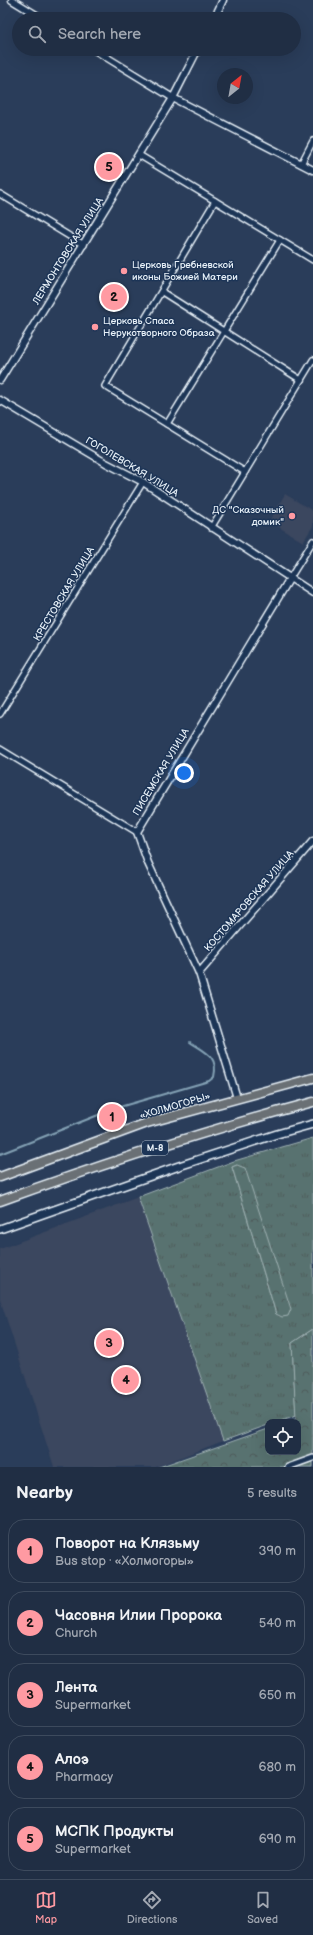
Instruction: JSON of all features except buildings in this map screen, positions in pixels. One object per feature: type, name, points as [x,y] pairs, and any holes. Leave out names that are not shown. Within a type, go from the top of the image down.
[{"type":"highway","name":"«ХОЛМОГОРЫ»","points":[[0,1177],[147,1123],[313,1078]]},
{"type":"highway","name":"М-8","points":[[0,1201],[98,1165],[240,1121],[313,1102]]},
{"type":"main road","points":[[0,1229],[179,1166],[277,1134],[313,1124]]},
{"type":"street","points":[[12,0],[32,12]]},
{"type":"street","points":[[217,12],[222,0]]},
{"type":"street","points":[[104,56],[173,98],[313,170]]},
{"type":"street","name":"ЛЕРМОНТОВСКАЯ УЛИЦА","points":[[0,380],[139,155],[173,98],[194,56]]},
{"type":"street","points":[[301,164],[313,141]]},
{"type":"street","points":[[139,155],[313,260]]},
{"type":"street","points":[[0,194],[84,245]]},
{"type":"street","points":[[215,201],[105,386],[245,472]]},
{"type":"street","points":[[167,424],[280,240]]},
{"type":"street","points":[[162,292],[300,380]]},
{"type":"street","points":[[211,528],[313,360]]},
{"type":"street","name":"ГОГОЛЕВСКАЯ УЛИЦА","points":[[0,400],[106,463],[142,482],[211,528],[313,592]]},
{"type":"street","name":"КРЕСТОВСКАЯ УЛИЦА","points":[[0,714],[142,482]]},
{"type":"street","name":"ПИСЕМСКАЯ УЛИЦА","points":[[237,1098],[199,973],[148,863],[137,832],[313,541]]},
{"type":"street","points":[[0,749],[137,832]]},
{"type":"street","name":"КОСТОМАРОВСКАЯ УЛИЦА","points":[[199,973],[313,841]]},
{"type":"street","points":[[288,1467],[313,1458]]},
{"type":"shaded area","name":"ДС \"Сказочный домик\"","points":[[285,494],[313,511],[313,526],[303,542],[269,521]]},
{"type":"shaded area","points":[[138,1197],[223,1441],[156,1467],[54,1467],[0,1299],[0,1249]]},
{"type":"green space","points":[[313,1138],[313,1329],[292,1343],[296,1415],[285,1419],[265,1419],[265,1426],[223,1441],[138,1197],[234,1161]],"holes":[[[237,1165],[276,1314],[232,1167]]]},
{"type":"green space","points":[[237,1165],[245,1168],[291,1309],[288,1316],[282,1317],[276,1314],[232,1167]]},
{"type":"green space","points":[[313,1329],[313,1467],[159,1467],[265,1430],[265,1455],[301,1455],[301,1419],[296,1419],[292,1343]]},
{"type":"waterway","points":[[0,1154],[116,1108],[209,1081],[214,1077],[215,1070],[213,1059],[206,1052],[190,1042]]},
{"type":"place","name":"МСПК Продукты","points":[[109,167]]},
{"type":"place","name":"Церковь Гребневской иконы Божией Матери","points":[[124,271]]},
{"type":"place","name":"Часовня Илии Пророка","points":[[114,297]]},
{"type":"place","name":"Церковь Спаса Нерукотворного Образа","points":[[95,327]]},
{"type":"place","name":"ДС \"Сказочный домик\"","points":[[292,516]]},
{"type":"place","name":"Поворот на Клязьму","points":[[112,1117]]},
{"type":"place","name":"Лента","points":[[109,1343]]},
{"type":"place","name":"Алоэ","points":[[126,1380]]}]
